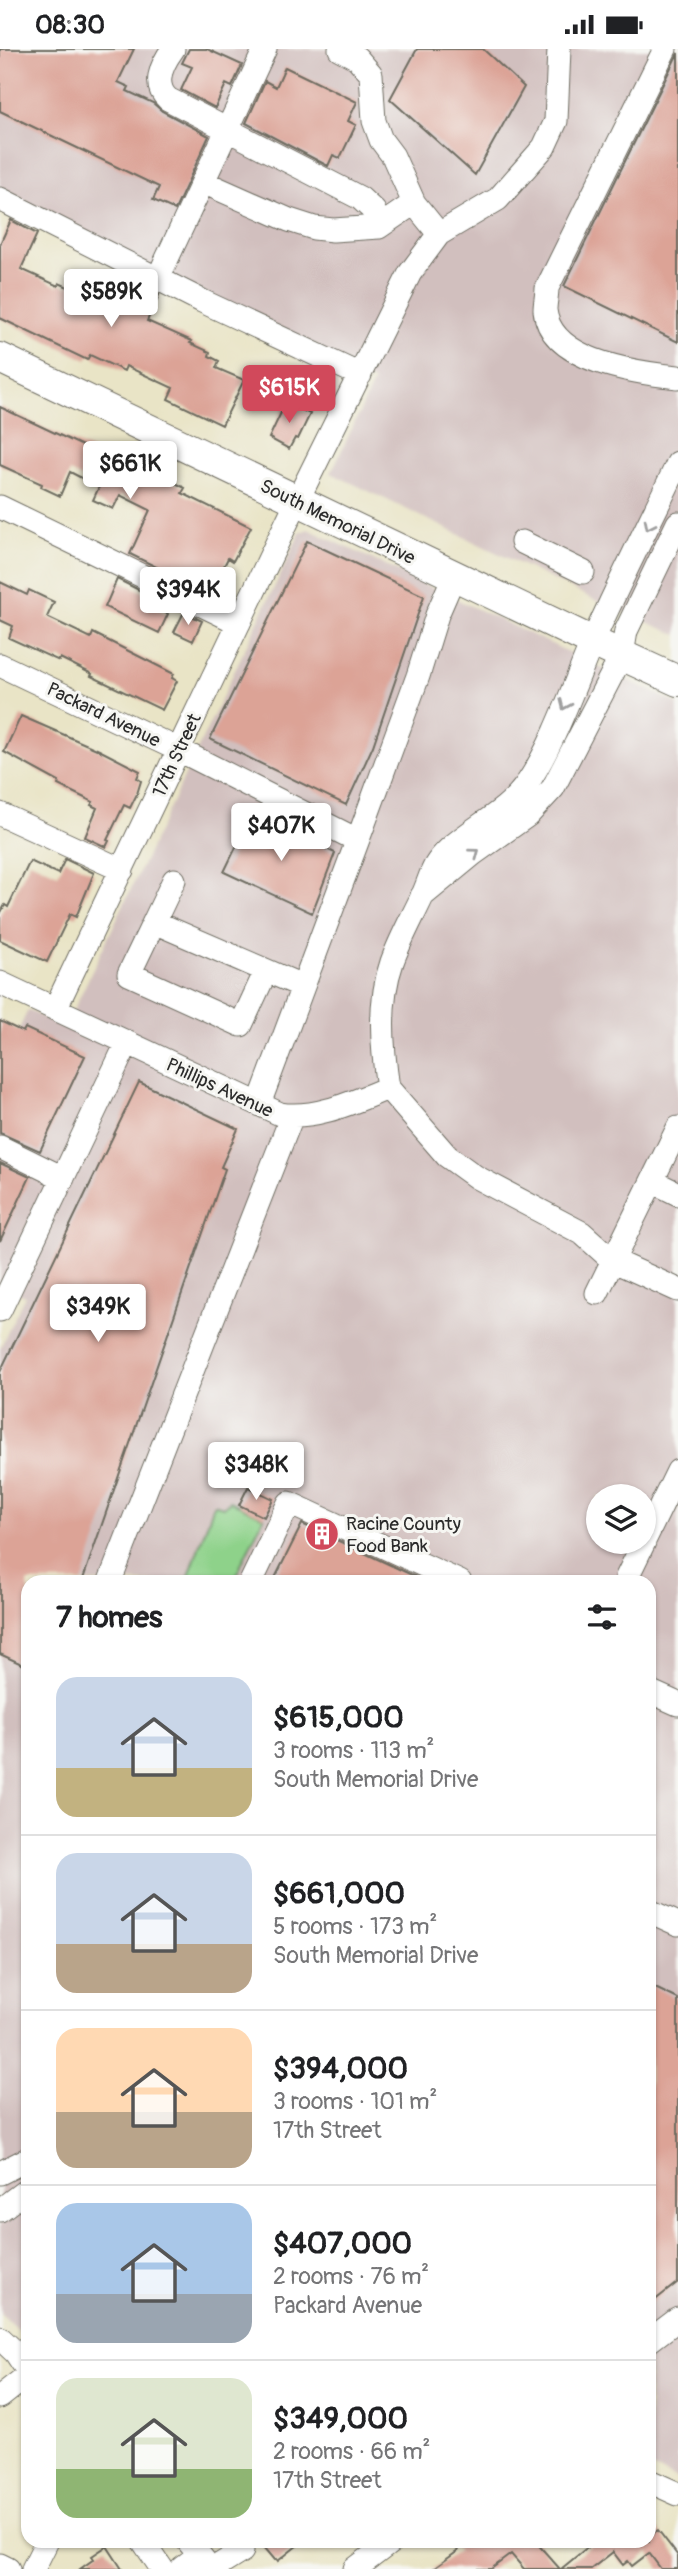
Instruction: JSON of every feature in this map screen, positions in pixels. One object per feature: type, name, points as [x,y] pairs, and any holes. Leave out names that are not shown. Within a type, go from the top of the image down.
[{"type":"main road","name":"South Memorial Drive","points":[[0,358],[678,681]]},
{"type":"street","points":[[173,49],[160,73],[161,93],[367,202],[379,227]]},
{"type":"street","points":[[158,278],[263,49]]},
{"type":"street","points":[[340,49],[357,58],[371,74],[374,121],[381,140],[393,156],[414,203],[439,234],[499,199],[544,147],[556,121],[559,49]]},
{"type":"street","points":[[665,49],[547,288],[545,311],[553,330],[564,344],[577,352],[599,362],[650,374],[678,377]]},
{"type":"street","points":[[203,182],[289,220],[333,230],[379,227],[414,203]]},
{"type":"street","points":[[0,199],[360,375]]},
{"type":"street","name":"17th Street","points":[[55,1009],[297,501],[410,273],[439,234]]},
{"type":"street","points":[[678,463],[526,785],[510,803],[450,849],[431,870],[391,964],[384,1007],[382,1045],[388,1088],[447,1156],[476,1177],[582,1233],[612,1260],[678,1290]]},
{"type":"street","points":[[0,507],[239,623]]},
{"type":"street","points":[[422,896],[528,815],[553,788],[622,655],[626,631],[678,523]]},
{"type":"street","points":[[522,542],[583,572]]},
{"type":"street","points":[[259,1104],[418,676],[437,615],[454,576]]},
{"type":"street","name":"Packard Avenue","points":[[0,665],[179,750],[357,840]]},
{"type":"street","points":[[0,814],[122,870]]},
{"type":"street","points":[[174,880],[129,974],[241,1024],[266,971]]},
{"type":"street","points":[[154,922],[302,986]]},
{"type":"street","name":"Phillips Avenue","points":[[0,983],[280,1114],[310,1114],[356,1101],[388,1088]]},
{"type":"street","points":[[3,1298],[127,1043]]},
{"type":"street","points":[[112,1575],[292,1116]]},
{"type":"street","points":[[597,1293],[678,1128]]},
{"type":"street","points":[[0,1147],[63,1178]]},
{"type":"street","points":[[652,1181],[678,1194]]},
{"type":"street","points":[[656,1516],[678,1471]]},
{"type":"street","points":[[254,1575],[289,1503],[445,1575]]},
{"type":"street","points":[[627,1575],[638,1554]]},
{"type":"street","points":[[656,1694],[678,1704]]},
{"type":"street","points":[[656,1914],[678,1924]]},
{"type":"street","points":[[0,2173],[21,2162]]},
{"type":"street","points":[[0,2210],[21,2194]]},
{"type":"street","points":[[656,2336],[678,2319]]},
{"type":"street","points":[[0,2338],[21,2361]]},
{"type":"street","points":[[0,2397],[21,2379]]},
{"type":"street","points":[[656,2483],[678,2494]]},
{"type":"street","points":[[33,2569],[44,2548]]},
{"type":"street","points":[[148,2548],[162,2569]]},
{"type":"street","points":[[355,2569],[382,2548]]},
{"type":"street","points":[[0,2565],[8,2569]]},
{"type":"shaded area","points":[[0,49],[678,49],[678,635],[599,602],[331,473],[374,382],[202,301],[0,199]]},
{"type":"shaded area","points":[[308,529],[678,704],[678,2479],[656,2470],[656,1575],[21,1575],[21,2333],[0,2313],[0,1348],[25,1296],[0,1284],[0,1069],[28,1010],[65,1028],[300,533]]},
{"type":"green space","points":[[230,1501],[264,1517],[236,1575],[189,1575],[214,1504],[223,1507]]},
{"type":"building","points":[[0,49],[134,49],[118,82],[129,87],[127,91],[209,136],[175,210],[153,200],[159,187],[0,111]]},
{"type":"building","points":[[189,49],[207,49],[242,65],[232,87],[226,84],[215,108],[181,90],[192,67],[182,63]]},
{"type":"building","points":[[417,49],[483,49],[524,87],[475,175],[390,99]]},
{"type":"building","points":[[678,53],[678,342],[564,286]]},
{"type":"building","points":[[285,67],[357,102],[348,121],[356,125],[340,158],[333,155],[328,166],[246,123],[265,81],[276,87]]},
{"type":"building","points":[[11,220],[37,234],[21,269],[58,286],[59,283],[68,287],[73,277],[98,289],[106,272],[121,280],[123,277],[159,295],[147,321],[192,341],[190,343],[210,352],[209,356],[219,361],[216,368],[244,380],[222,425],[168,399],[173,388],[126,366],[124,371],[90,355],[87,360],[0,318],[0,244]]},
{"type":"building","points":[[286,402],[310,414],[298,439],[295,438],[289,449],[269,438]]},
{"type":"building","points":[[0,407],[112,460],[115,455],[166,478],[185,488],[182,493],[251,527],[233,561],[228,558],[213,588],[218,590],[215,596],[130,554],[150,510],[120,495],[113,509],[93,500],[99,487],[70,472],[60,496],[41,487],[42,484],[0,465]]},
{"type":"building","points":[[307,541],[424,596],[373,746],[346,805],[210,739]]},
{"type":"building","points":[[117,579],[147,594],[143,602],[168,614],[159,633],[105,607]]},
{"type":"building","points":[[0,582],[27,595],[29,590],[54,602],[47,617],[91,638],[93,633],[174,674],[172,678],[177,681],[162,710],[60,658],[59,661],[9,638],[13,626],[0,620]]},
{"type":"building","points":[[184,612],[202,621],[193,641],[174,632]]},
{"type":"building","points":[[21,716],[140,771],[137,778],[141,781],[137,794],[130,808],[124,805],[106,847],[85,837],[97,808],[91,805],[93,802],[58,785],[59,782],[4,752]]},
{"type":"building","points":[[252,814],[335,853],[312,913],[224,872]]},
{"type":"building","points":[[65,859],[94,873],[76,917],[70,914],[47,962],[0,940],[0,914],[5,905],[8,907],[30,861],[58,874]]},
{"type":"building","points":[[0,1021],[23,1032],[25,1028],[85,1056],[40,1151],[0,1133]]},
{"type":"building","points":[[139,1082],[238,1129],[221,1167],[225,1169],[84,1575],[21,1575],[21,1664],[0,1654],[0,1372]]},
{"type":"building","points":[[0,1163],[30,1177],[0,1241]]},
{"type":"building","points":[[248,1487],[273,1499],[264,1517],[239,1505]]},
{"type":"building","points":[[302,1524],[412,1575],[276,1575]]},
{"type":"building","points":[[656,1988],[678,1999],[678,2282],[656,2299]]},
{"type":"building","points":[[658,2530],[678,2556],[678,2569],[661,2569],[649,2553],[632,2566],[628,2561],[623,2565],[613,2552],[591,2569],[561,2569],[586,2548],[656,2548]]},
{"type":"building","points":[[108,2548],[122,2569],[80,2569],[94,2559],[92,2556]]},
{"type":"building","points":[[265,2548],[294,2548],[278,2561]]},
{"type":"building","points":[[456,2548],[541,2548],[560,2569],[524,2569],[511,2554],[491,2569],[433,2569],[458,2551]]},
{"type":"place","name":"Racine County Food Bank","points":[[322,1534]]}]
